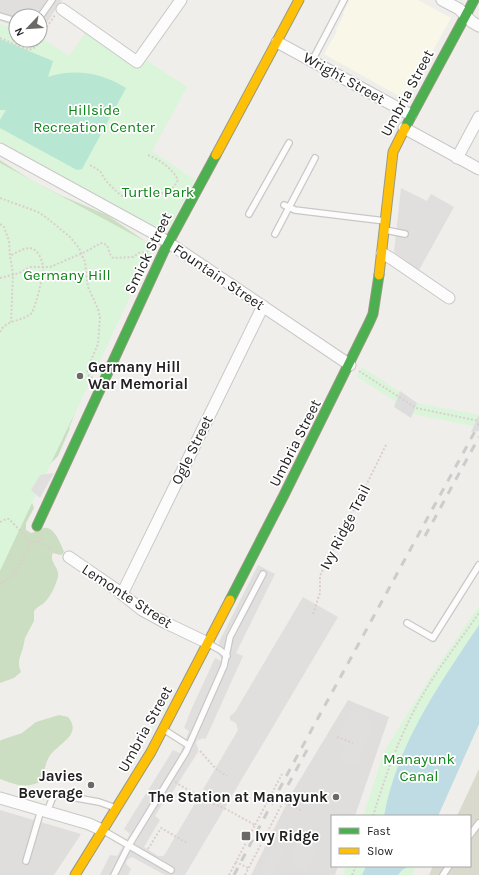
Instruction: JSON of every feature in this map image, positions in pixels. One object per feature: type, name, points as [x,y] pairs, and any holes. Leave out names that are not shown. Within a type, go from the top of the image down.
[{"type":"main road","name":"Smick Street","points":[[37,526],[168,242],[299,0]]},
{"type":"main road","name":"Umbria Street","points":[[75,875],[163,729],[350,365],[373,314],[377,294],[393,152],[404,128],[474,0]]},
{"type":"street","points":[[59,12],[137,62],[181,0]]},
{"type":"street","points":[[442,0],[459,9],[472,22],[479,26]]},
{"type":"street","name":"Wright Street","points":[[277,42],[411,115]]},
{"type":"street","points":[[457,158],[479,117]]},
{"type":"street","points":[[404,128],[479,169]]},
{"type":"street","name":"Fountain Street","points":[[0,149],[157,235],[350,365]]},
{"type":"street","points":[[382,253],[449,298]]},
{"type":"street","name":"Ogle Street","points":[[122,594],[263,306]]},
{"type":"street","name":"Lemonte Street","points":[[69,557],[142,610],[208,643]]},
{"type":"street","points":[[0,798],[89,824],[102,830]]},
{"type":"lane","points":[[312,61],[344,0]]},
{"type":"lane","points":[[249,214],[264,194],[289,143]]},
{"type":"lane","points":[[275,234],[286,207],[315,158]]},
{"type":"lane","points":[[286,207],[295,210],[385,225],[405,234]]},
{"type":"lane","points":[[407,623],[432,638],[479,565]]},
{"type":"lane","points":[[114,875],[129,845],[183,757],[222,673],[230,637],[263,574]]},
{"type":"lane","points":[[208,643],[227,656]]},
{"type":"lane","points":[[163,729],[188,745]]},
{"type":"lane","points":[[26,861],[44,811],[54,794],[99,802],[116,808]]},
{"type":"lane","points":[[471,834],[479,823]]},
{"type":"lane","points":[[102,830],[172,870]]},
{"type":"path","points":[[48,26],[59,12]]},
{"type":"path","points":[[24,48],[29,50],[34,48]]},
{"type":"path","points":[[148,155],[169,168],[178,180],[174,187],[159,195]]},
{"type":"path","points":[[90,164],[100,171],[106,181],[122,196],[132,196]]},
{"type":"path","points":[[0,198],[38,212],[70,237],[79,248],[85,262],[88,287],[98,309],[100,324],[98,344],[87,370],[87,374],[102,383]]},
{"type":"path","points":[[0,224],[4,227],[9,241],[13,274],[11,322]]},
{"type":"path","points":[[0,278],[30,267],[55,265],[81,254],[101,243],[107,245],[113,258],[133,257],[139,253],[147,252],[149,248],[147,241],[148,239]]},
{"type":"path","points":[[0,332],[5,325],[24,319],[32,313],[40,287],[43,267],[36,251],[33,249],[25,249],[10,256]]},
{"type":"path","points":[[360,372],[416,408],[479,421]]},
{"type":"path","name":"Ivy Ridge Trail","points":[[313,614],[320,593],[320,576],[323,569],[388,443]]},
{"type":"path","points":[[38,541],[62,557],[69,557]]},
{"type":"path","points":[[0,584],[14,575],[32,543]]},
{"type":"path","points":[[373,815],[384,779],[393,756],[417,705],[479,612]]},
{"type":"path","points":[[337,737],[352,743]]},
{"type":"path","points":[[200,750],[216,769],[227,776]]},
{"type":"path","points":[[229,875],[282,774]]},
{"type":"path","points":[[179,784],[211,803],[224,808],[255,825]]},
{"type":"path","points":[[245,875],[283,802],[303,810]]},
{"type":"path","points":[[145,855],[161,828],[187,843]]},
{"type":"path","points":[[236,862],[248,868]]},
{"type":"shaded area","points":[[0,0],[62,0],[48,21],[48,8],[8,8],[8,24],[0,21]]},
{"type":"shaded area","points":[[350,0],[418,0],[451,18],[406,100],[324,54],[337,31],[336,30],[344,14],[343,13]]},
{"type":"shaded area","points":[[401,188],[427,201],[431,194],[454,207],[419,270],[394,252]]},
{"type":"shaded area","points":[[54,473],[40,498],[31,490],[40,475]]},
{"type":"shaded area","points":[[258,565],[275,574],[236,653],[243,656],[206,738],[202,738],[200,740],[198,739],[196,743],[198,752],[170,796],[165,800],[155,816],[160,820],[144,847],[158,856],[163,856],[165,854],[238,730],[236,723],[230,720],[230,716],[235,712],[303,597],[338,617],[185,875],[165,875],[132,857],[127,860],[126,864],[131,869],[128,875],[100,875],[110,855],[117,856],[130,834],[124,829],[173,750],[180,753],[189,731],[184,728],[191,710],[215,658],[221,661],[219,642]]},
{"type":"shaded area","points":[[348,700],[389,717],[355,815],[331,815],[331,867],[338,867],[335,875],[251,875],[293,791]]},
{"type":"shaded area","points":[[359,708],[369,712],[366,719],[367,721],[373,723],[357,765],[340,759],[344,746],[337,742],[348,711],[356,713]]},
{"type":"shaded area","points":[[479,769],[479,875],[429,875],[433,867],[471,867],[471,815],[457,815]]},
{"type":"shaded area","points":[[0,810],[81,834],[54,875],[0,875]]},
{"type":"shaded area","points":[[300,837],[316,843],[313,850],[316,852],[312,863],[308,863],[306,869],[290,863]]},
{"type":"shaded area","points":[[271,847],[283,851],[274,875],[260,875]]},
{"type":"green space","name":"Hillside Recreation Center","points":[[0,24],[8,26],[8,48],[48,48],[48,42],[69,56],[86,32],[135,67],[141,67],[146,60],[187,87],[152,151],[195,180],[168,230],[162,231],[0,142]]},
{"type":"green space","points":[[0,39],[8,42],[8,48],[22,48],[53,61],[48,77],[68,73],[88,74],[107,79],[126,88],[82,169],[77,170],[0,128],[0,120],[6,110],[0,110]]},
{"type":"green space","name":"Germany Hill","points":[[0,160],[31,180],[60,195],[107,215],[145,241],[149,248],[76,410],[58,456],[49,465],[31,500],[34,508],[26,523],[26,530],[31,533],[48,528],[57,536],[64,552],[61,555],[53,553],[52,559],[58,577],[49,597],[34,611],[34,621],[25,638],[19,660],[21,672],[14,678],[0,683]]},
{"type":"green space","name":"Germany Hill","points":[[0,163],[154,246],[0,571]]},
{"type":"green space","points":[[362,367],[417,403],[479,415],[479,427],[417,415],[357,377]]},
{"type":"green space","name":"Manayunk Canal","points":[[479,606],[479,724],[438,815],[363,815],[384,752],[432,674]]},
{"type":"green space","points":[[59,715],[68,717],[73,729],[67,740],[48,759],[42,781],[31,785],[21,785],[0,779],[0,741],[22,733],[36,722]]},
{"type":"green space","points":[[346,867],[416,867],[412,875],[343,875]]},
{"type":"water","name":"Manayunk Canal","points":[[479,625],[479,724],[438,815],[384,815],[390,790],[409,740],[421,716]]},
{"type":"water","points":[[366,867],[408,867],[402,870],[398,875],[362,875]]},
{"type":"pier","points":[[400,391],[417,403],[411,418],[394,407]]},
{"type":"pier","points":[[479,415],[479,431],[471,432]]},
{"type":"railway","points":[[234,875],[289,771],[479,424]]},
{"type":"railway","points":[[425,536],[479,437]]},
{"type":"railway","points":[[288,785],[307,750]]},
{"type":"traffic: fast","points":[[405,128],[474,0]]},
{"type":"traffic: fast","points":[[37,526],[164,251],[216,155]]},
{"type":"traffic: fast","points":[[230,600],[369,323],[373,314],[379,275]]},
{"type":"traffic: slow","points":[[216,155],[299,0]]},
{"type":"traffic: slow","points":[[379,275],[393,152],[405,128]]},
{"type":"traffic: slow","points":[[75,875],[151,752],[230,600]]},
{"type":"place","name":"Germany Hill War Memorial","points":[[80,376]]},
{"type":"place","name":"Javies Beverage","points":[[91,785]]},
{"type":"place","name":"The Station at Manayunk","points":[[336,797]]},
{"type":"place","name":"Ivy Ridge","points":[[246,836]]},
{"type":"park label","name":"Turtle Park","points":[[158,192]]}]
